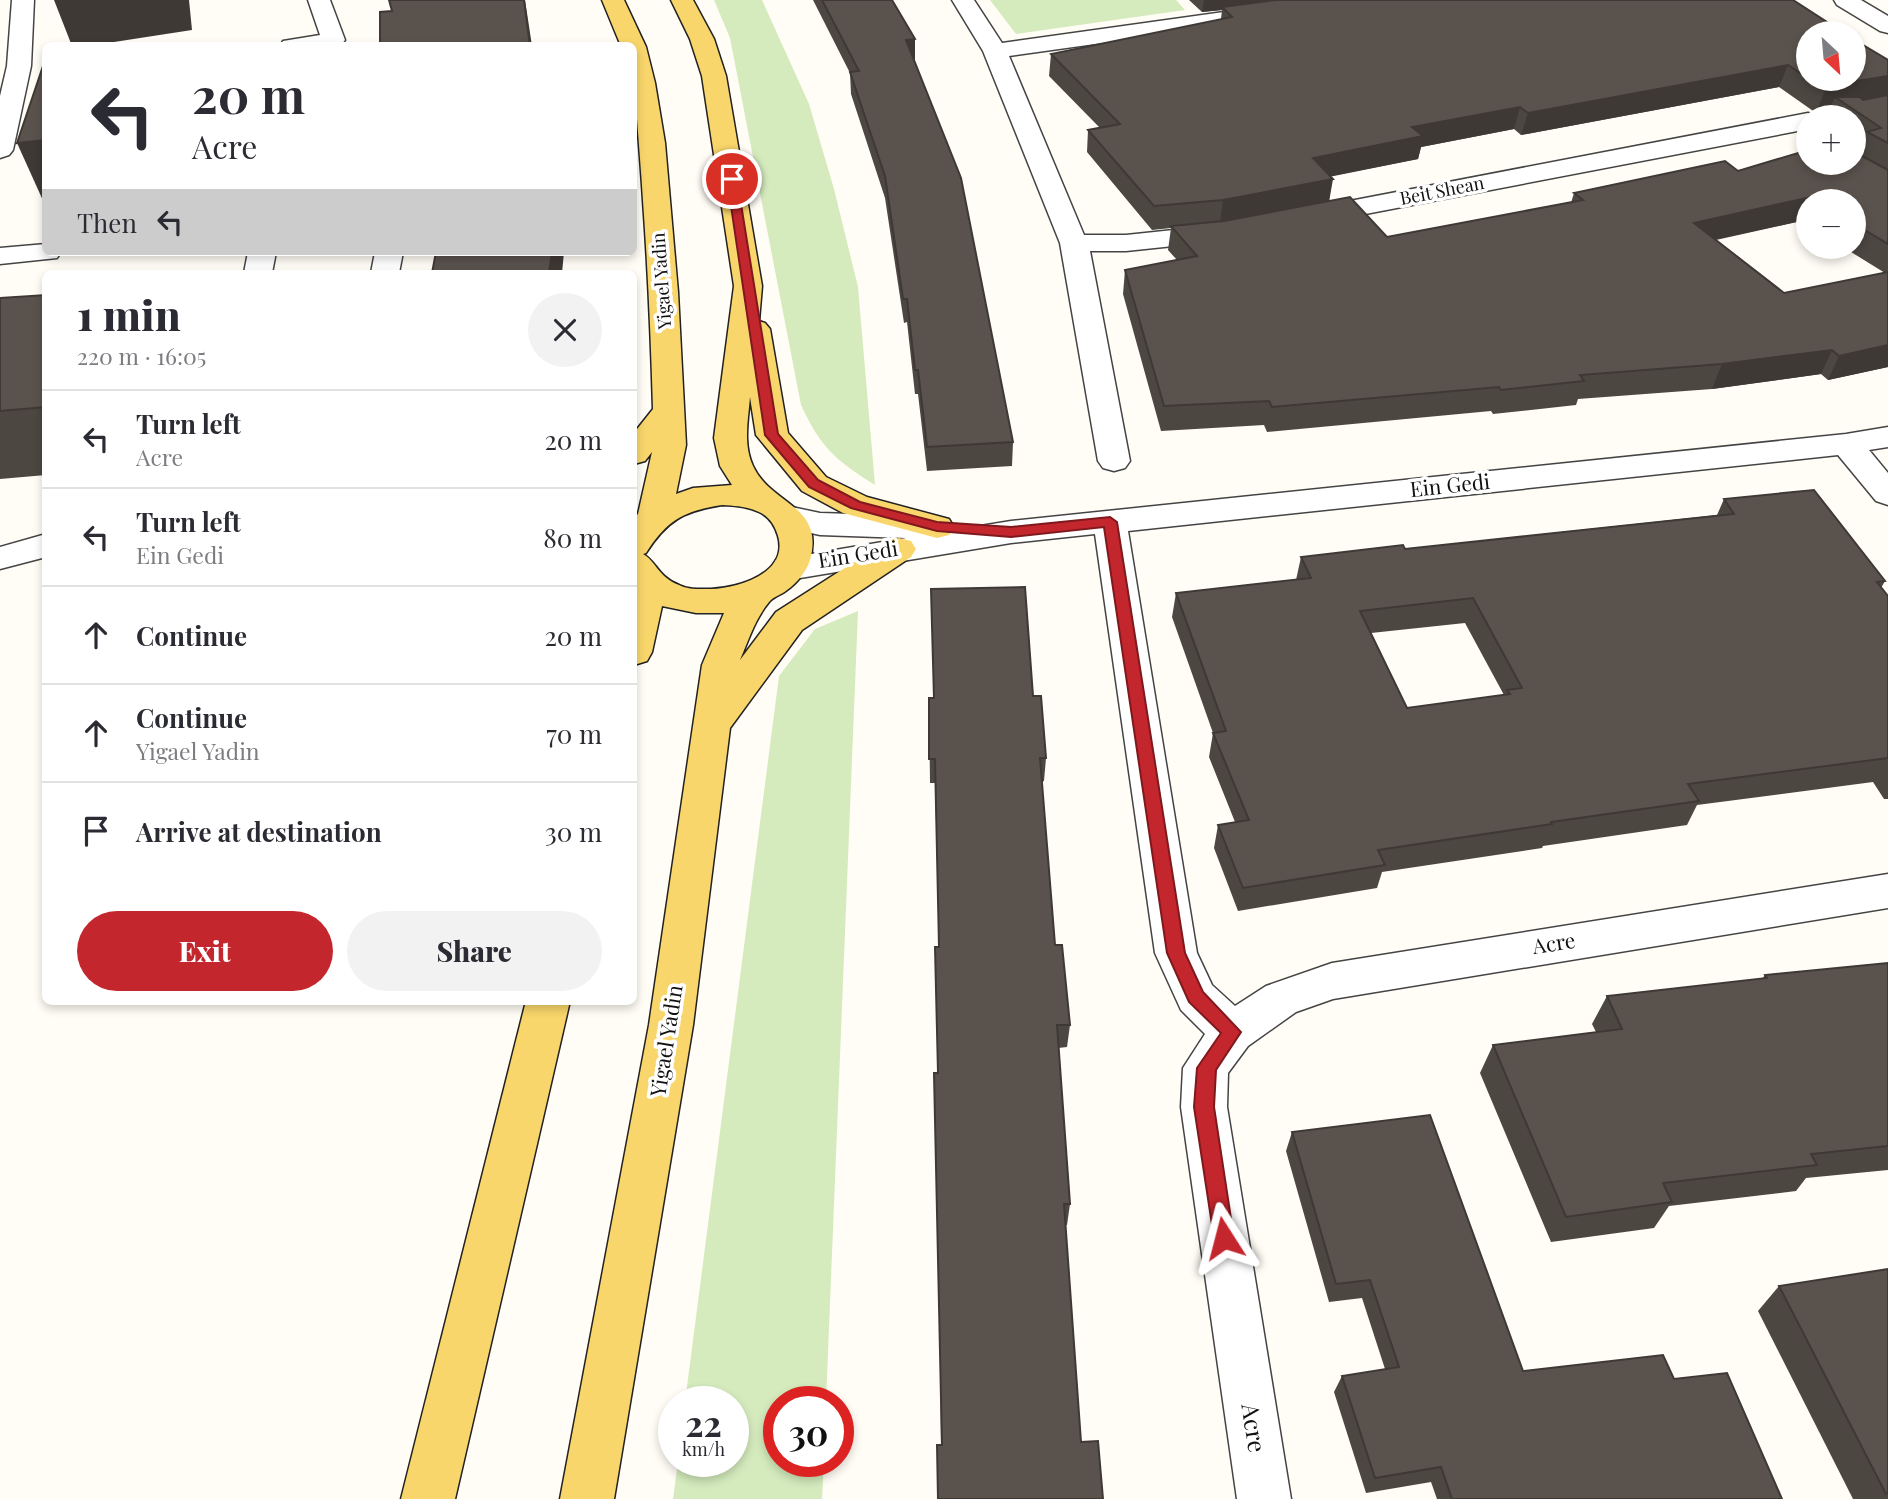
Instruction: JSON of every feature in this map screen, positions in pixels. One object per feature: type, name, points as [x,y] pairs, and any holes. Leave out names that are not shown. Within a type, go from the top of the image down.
[{"type":"main road","name":"Yigael Yadin","points":[[613,0],[631,42]]},
{"type":"main road","points":[[682,0],[702,39],[714,75],[772,435],[814,484],[855,505],[937,527]]},
{"type":"main road","name":"Yigael Yadin","points":[[637,61],[652,144],[664,292],[670,445],[639,552],[637,592]]},
{"type":"main road","points":[[748,286],[730,438],[731,459],[749,487],[776,510],[793,525],[797,551],[774,579],[735,599],[694,602],[669,596],[639,552],[669,506],[708,495],[748,497],[776,510]]},
{"type":"main road","points":[[637,450],[669,410]]},
{"type":"main road","points":[[712,725],[789,621],[899,548]]},
{"type":"main road","name":"Yigael Yadin","points":[[587,1499],[671,1025],[720,665],[741,614],[774,579]]},
{"type":"main road","points":[[428,1499],[547,1005]]},
{"type":"street","points":[[0,150],[16,87],[11,24],[23,0]]},
{"type":"street","points":[[311,42],[319,0]]},
{"type":"street","points":[[963,0],[995,51],[1042,158],[1074,243],[1114,461]]},
{"type":"street","points":[[995,51],[1359,0]]},
{"type":"street","points":[[1845,0],[1888,26]]},
{"type":"street","name":"Beit Shean","points":[[1287,221],[1796,123]]},
{"type":"street","points":[[1074,243],[1158,240],[1247,229]]},
{"type":"street","points":[[0,256],[42,252]]},
{"type":"street","name":"Ein Gedi","points":[[774,579],[899,548],[1011,532],[1846,444],[1888,436]]},
{"type":"street","points":[[1846,444],[1888,495]]},
{"type":"street","name":"Ein Gedi","points":[[776,510],[820,524],[1011,532]]},
{"type":"street","points":[[1110,522],[1176,953],[1196,997],[1232,1032]]},
{"type":"street","points":[[0,531],[42,532]]},
{"type":"street","points":[[0,558],[42,546]]},
{"type":"street","name":"Acre","points":[[1264,1499],[1204,1107],[1206,1068],[1232,1032],[1281,999],[1332,981],[1888,891]]},
{"type":"green space","points":[[714,0],[762,0],[809,104],[834,189],[858,287],[875,485],[831,452],[815,432],[801,405],[730,38]]},
{"type":"green space","points":[[990,0],[1176,0],[1185,10],[1016,34]]},
{"type":"green space","points":[[858,611],[827,1386],[763,1386],[763,1477],[823,1477],[822,1499],[673,1499],[676,1477],[749,1477],[749,1386],[687,1386],[779,676],[815,629]]},
{"type":"building","points":[[389,0],[524,0],[529,42],[380,42],[380,12],[392,11]]},
{"type":"building","points":[[822,0],[892,0],[915,39],[906,40],[961,178],[1013,442],[927,447],[907,299],[903,299],[885,176],[850,72],[859,71]]},
{"type":"building","points":[[1276,0],[1793,0],[1825,21],[1796,21],[1796,70],[1788,65],[1528,113],[1520,107],[1412,127],[1423,136],[1313,158],[1333,179],[1223,200],[1154,206],[1088,130],[1120,124],[1051,54],[1232,17],[1222,7]]},
{"type":"building","points":[[1866,47],[1888,60],[1888,76],[1866,80]]},
{"type":"building","points":[[42,69],[42,140],[17,143]]},
{"type":"building","points":[[1888,95],[1888,143],[1867,132],[1881,128],[1866,118],[1866,105],[1847,105],[1835,97],[1860,97],[1863,100]]},
{"type":"building","points":[[1796,154],[1796,175],[1866,175],[1866,158],[1888,170],[1888,244],[1866,231],[1866,189],[1796,189],[1796,200],[1694,223],[1784,293],[1888,272],[1888,345],[1839,356],[1832,350],[1722,364],[1580,375],[1584,381],[1501,390],[1499,387],[1272,407],[1269,401],[1164,406],[1125,270],[1197,256],[1171,226],[1224,221],[1350,197],[1387,237],[1583,200],[1574,193],[1725,161],[1738,171]]},
{"type":"building","points":[[435,256],[551,256],[549,270],[433,270]]},
{"type":"building","points":[[42,295],[42,407],[0,411],[0,298]]},
{"type":"building","points":[[1814,490],[1885,581],[1877,582],[1888,596],[1888,758],[1688,784],[1699,801],[1378,850],[1385,865],[1243,888],[1218,825],[1249,820],[1213,733],[1226,731],[1176,593],[1311,578],[1301,557],[1403,545],[1405,549],[1734,514],[1724,499]],"holes":[[[1473,598],[1522,688],[1507,690],[1510,694],[1407,708],[1360,611]]]},
{"type":"building","points":[[1025,587],[1033,696],[1041,696],[1046,758],[1040,758],[1055,945],[1062,945],[1070,1025],[1057,1025],[1070,1204],[1064,1204],[1081,1442],[1098,1441],[1103,1499],[938,1499],[937,1445],[942,1445],[934,1073],[938,1073],[935,947],[939,947],[935,759],[929,759],[929,698],[934,698],[931,589]]},
{"type":"building","points":[[1888,963],[1888,1146],[1811,1154],[1817,1165],[1663,1183],[1672,1202],[1566,1217],[1493,1045],[1622,1029],[1607,996],[1767,978],[1765,975]]},
{"type":"building","points":[[1430,1115],[1523,1371],[1663,1355],[1674,1379],[1727,1373],[1782,1499],[1452,1499],[1441,1467],[1375,1478],[1342,1376],[1399,1367],[1370,1280],[1336,1284],[1292,1132]]},
{"type":"building","points":[[1888,1269],[1888,1493],[1886,1494],[1779,1286]]},
{"type":"route","points":[[732,179],[772,435],[814,484],[855,505],[937,527],[1011,532],[1110,522],[1176,953],[1196,997],[1232,1032],[1206,1068],[1204,1107],[1224,1238]]}]
